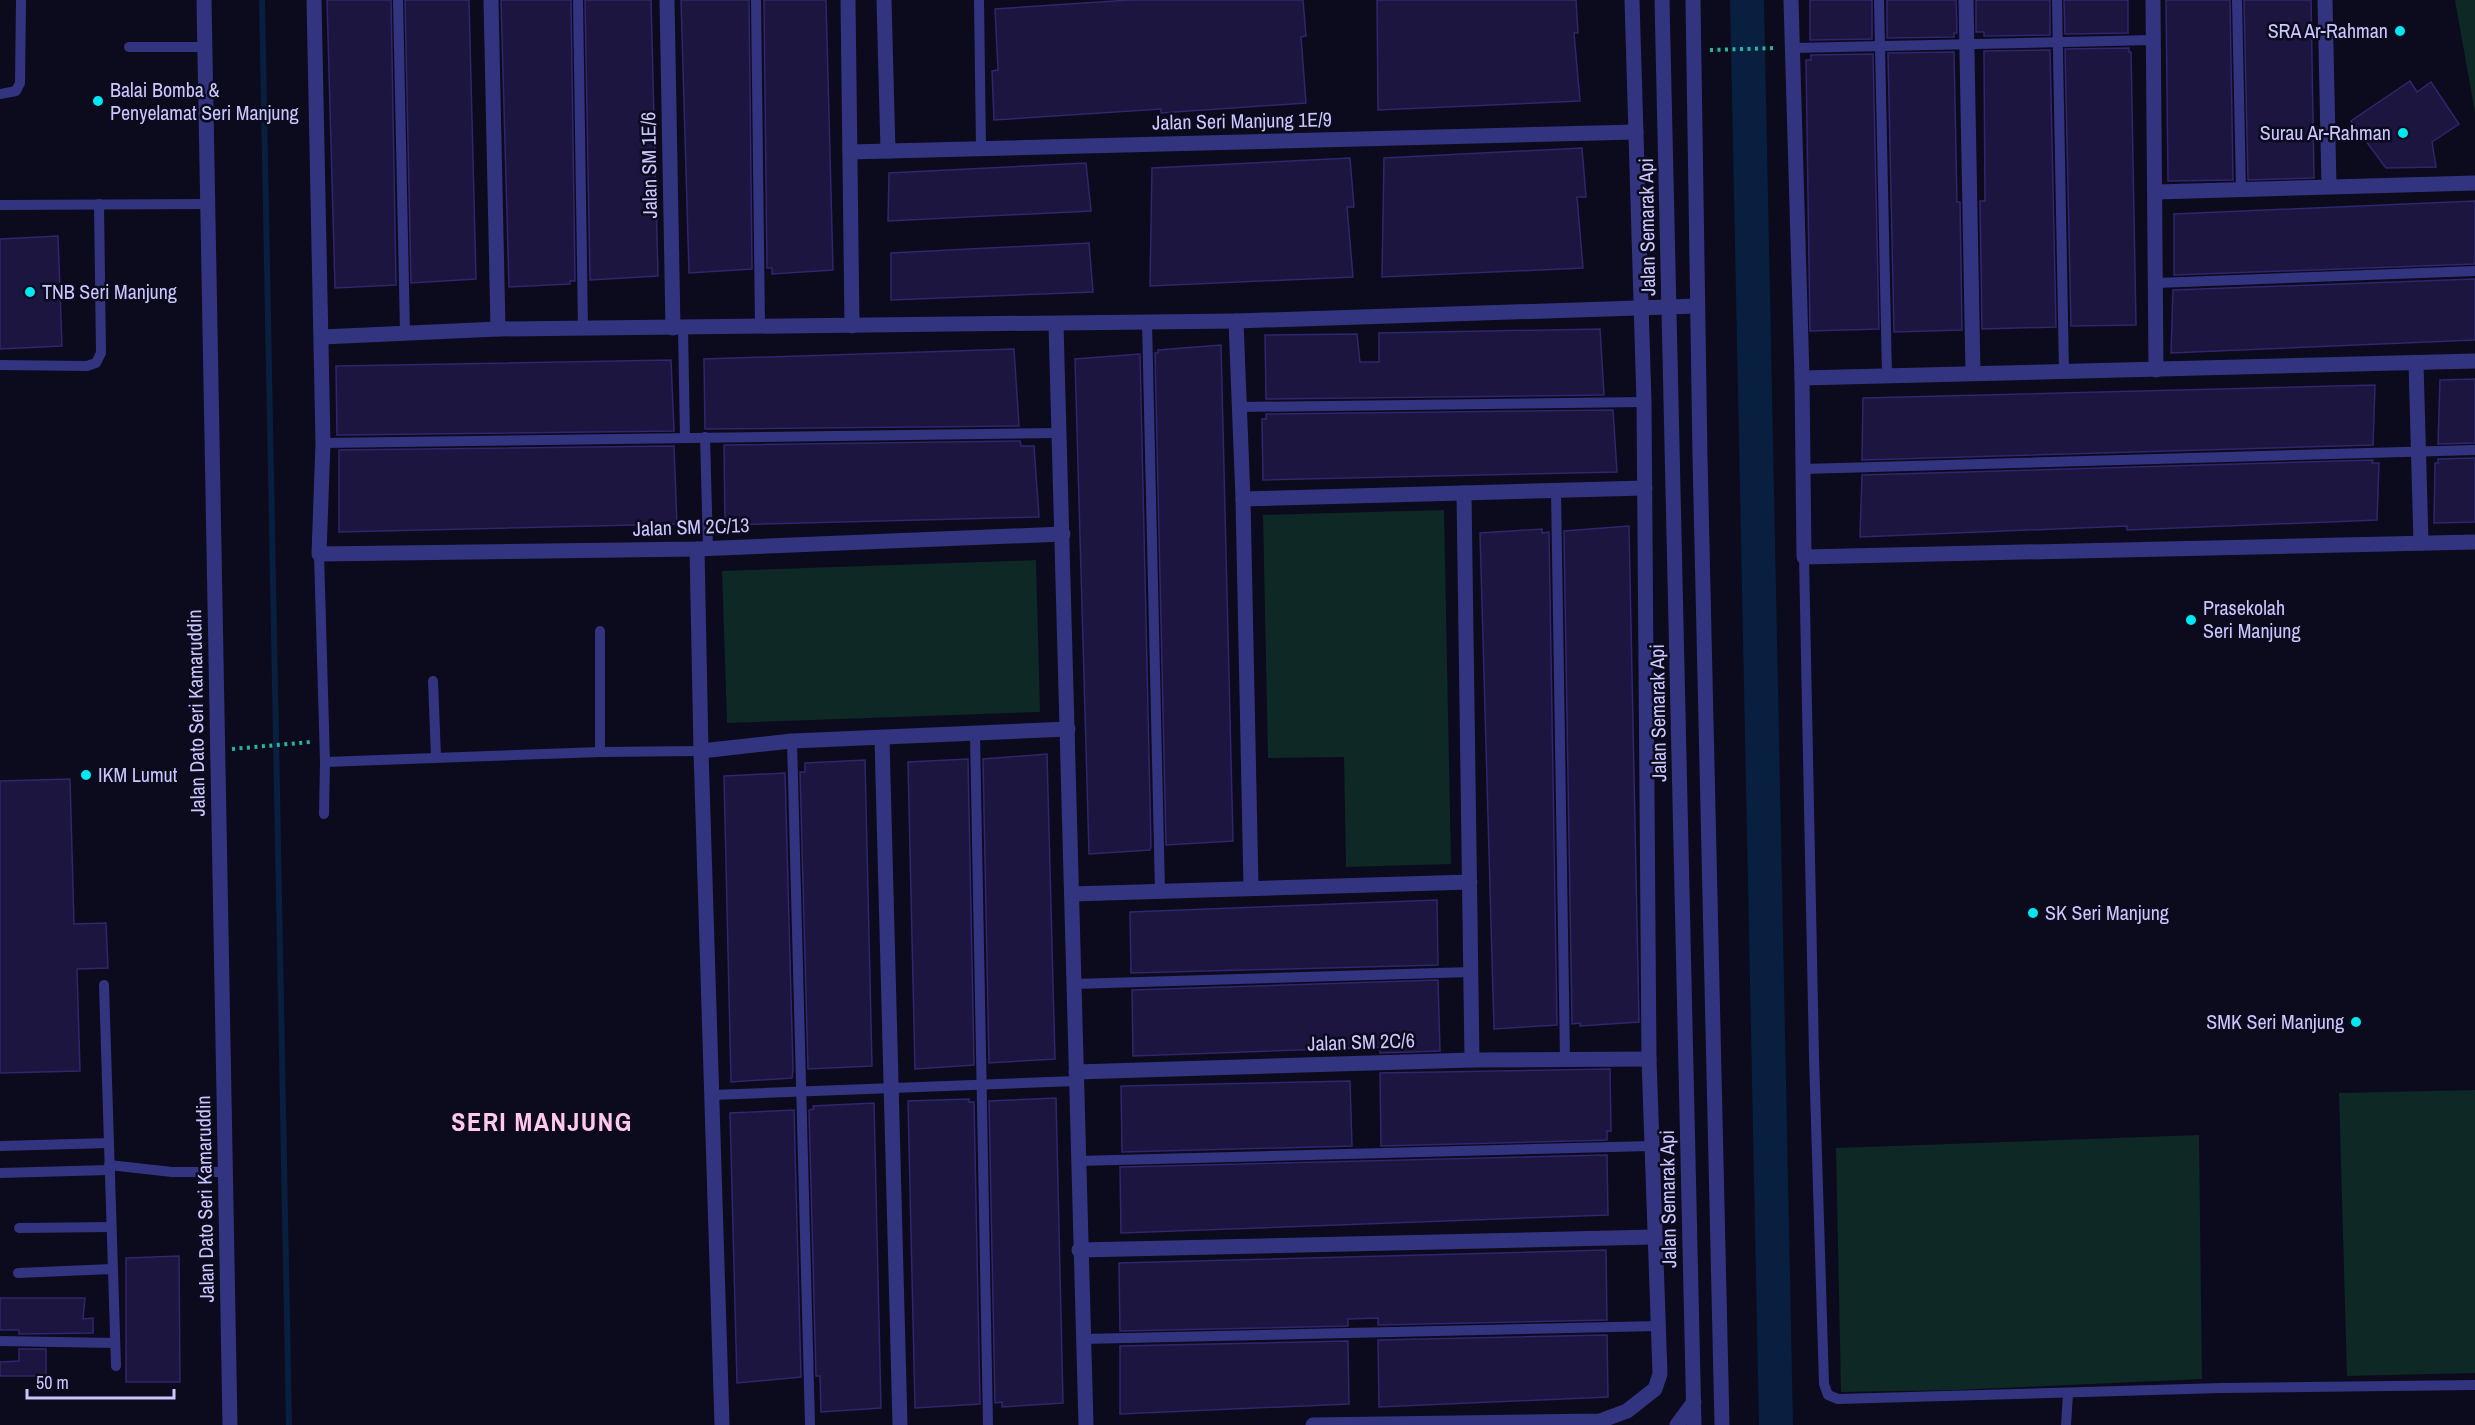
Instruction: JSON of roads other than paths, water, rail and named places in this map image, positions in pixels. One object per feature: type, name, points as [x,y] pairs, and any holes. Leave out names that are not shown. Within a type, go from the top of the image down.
[{"type":"street","name":"Jalan Dato Seri Kamaruddin","points":[[204,0],[230,1425]]},
{"type":"street","points":[[314,0],[323,443],[319,554]]},
{"type":"street","points":[[491,0],[498,329]]},
{"type":"street","name":"Jalan SM 1E/6","points":[[667,0],[678,328]]},
{"type":"street","points":[[848,0],[852,326]]},
{"type":"street","points":[[884,0],[888,151]]},
{"type":"street","points":[[1313,1425],[1600,1422],[1627,1411],[1655,1389],[1660,1374],[1648,1059],[1644,402],[1632,0]]},
{"type":"street","name":"Jalan Semarak Api","points":[[1662,0],[1695,1425]]},
{"type":"street","points":[[1693,0],[1697,306],[1722,1425]]},
{"type":"street","points":[[1791,0],[1802,378],[1804,557],[2475,542]]},
{"type":"street","points":[[1966,0],[1973,373]]},
{"type":"street","points":[[2153,0],[2156,370]]},
{"type":"street","points":[[2325,0],[2329,186]]},
{"type":"street","name":"Jalan Seri Manjung 1E/9","points":[[850,152],[1636,132]]},
{"type":"street","points":[[2156,192],[2475,183]]},
{"type":"street","points":[[322,337],[498,329],[1236,321],[1697,306]]},
{"type":"street","points":[[1236,321],[1243,499],[1251,887]]},
{"type":"street","points":[[1056,324],[1068,729],[1079,1250],[1086,1425]]},
{"type":"street","points":[[1802,378],[2475,361]]},
{"type":"street","points":[[2416,363],[2421,543]]},
{"type":"street","points":[[1243,499],[1645,488]]},
{"type":"street","points":[[1464,493],[1472,1060]]},
{"type":"street","name":"Jalan SM 2C/13","points":[[319,554],[702,549],[1063,534]]},
{"type":"street","points":[[702,549],[701,751],[722,1425]]},
{"type":"street","points":[[701,751],[792,741],[882,739],[1068,729]]},
{"type":"street","points":[[882,739],[900,1425]]},
{"type":"street","points":[[1072,894],[1470,882]]},
{"type":"street","name":"Jalan SM 2C/6","points":[[1076,1077],[1472,1060],[1648,1059]]},
{"type":"street","points":[[1079,1250],[1654,1237]]},
{"type":"street","points":[[1721,1395],[1734,1425]]},
{"type":"street","points":[[1677,1425],[1694,1402]]},
{"type":"lane","points":[[0,94],[16,91],[20,83],[21,0]]},
{"type":"lane","points":[[398,0],[405,333]]},
{"type":"lane","points":[[578,0],[583,329]]},
{"type":"lane","points":[[756,0],[760,327]]},
{"type":"lane","points":[[979,0],[981,148]]},
{"type":"lane","points":[[1879,0],[1887,376]]},
{"type":"lane","points":[[2057,0],[2064,372]]},
{"type":"lane","points":[[2237,0],[2241,189]]},
{"type":"lane","points":[[1793,48],[2153,40]]},
{"type":"lane","points":[[129,47],[205,47]]},
{"type":"lane","points":[[0,365],[87,366],[96,363],[101,353],[99,204]]},
{"type":"lane","points":[[0,205],[209,204]]},
{"type":"lane","points":[[2156,284],[2475,271]]},
{"type":"lane","points":[[1147,322],[1160,891]]},
{"type":"lane","points":[[678,328],[685,438]]},
{"type":"lane","points":[[1240,407],[1644,402]]},
{"type":"lane","points":[[323,443],[1060,433]]},
{"type":"lane","points":[[702,549],[705,437]]},
{"type":"lane","points":[[1803,469],[2475,450]]},
{"type":"lane","points":[[1556,490],[1565,1059]]},
{"type":"lane","points":[[319,554],[325,762],[324,814]]},
{"type":"lane","points":[[1804,557],[1814,1045],[1824,1384],[1828,1395],[1838,1398],[2068,1394],[2222,1388],[2475,1385]]},
{"type":"lane","points":[[600,631],[600,752]]},
{"type":"lane","points":[[433,681],[436,757]]},
{"type":"lane","points":[[975,734],[988,1425]]},
{"type":"lane","points":[[792,741],[810,1425]]},
{"type":"lane","points":[[325,762],[600,752],[701,751]]},
{"type":"lane","points":[[1074,984],[1471,972]]},
{"type":"lane","points":[[104,986],[116,1366]]},
{"type":"lane","points":[[713,1095],[983,1085],[1076,1077]]},
{"type":"lane","points":[[0,1146],[109,1143]]},
{"type":"lane","points":[[1077,1161],[1652,1146]]},
{"type":"lane","points":[[0,1173],[110,1167],[172,1172],[225,1172]]},
{"type":"lane","points":[[19,1228],[111,1227]]},
{"type":"lane","points":[[18,1273],[112,1269]]},
{"type":"lane","points":[[1082,1339],[1659,1326]]},
{"type":"lane","points":[[0,1341],[115,1343]]},
{"type":"lane","points":[[2066,1425],[2068,1394]]},
{"type":"waterway","points":[[262,0],[289,1425]]},
{"type":"waterway","points":[[1747,0],[1776,1425]]},
{"type":"place","name":"SRA Ar-Rahman","points":[[2400,31]]},
{"type":"place","name":"Balai Bomba & Penyelamat Seri Manjung","points":[[98,101]]},
{"type":"place","name":"Surau Ar-Rahman","points":[[2403,133]]},
{"type":"place","name":"TNB Seri Manjung","points":[[30,292]]},
{"type":"place","name":"Prasekolah Seri Manjung","points":[[2191,620]]},
{"type":"place","name":"IKM Lumut","points":[[86,775]]},
{"type":"place","name":"SK Seri Manjung","points":[[2033,913]]},
{"type":"place","name":"SMK Seri Manjung","points":[[2356,1022]]},
{"type":"district","name":"SERI MANJUNG","points":[[542,1122]]}]
